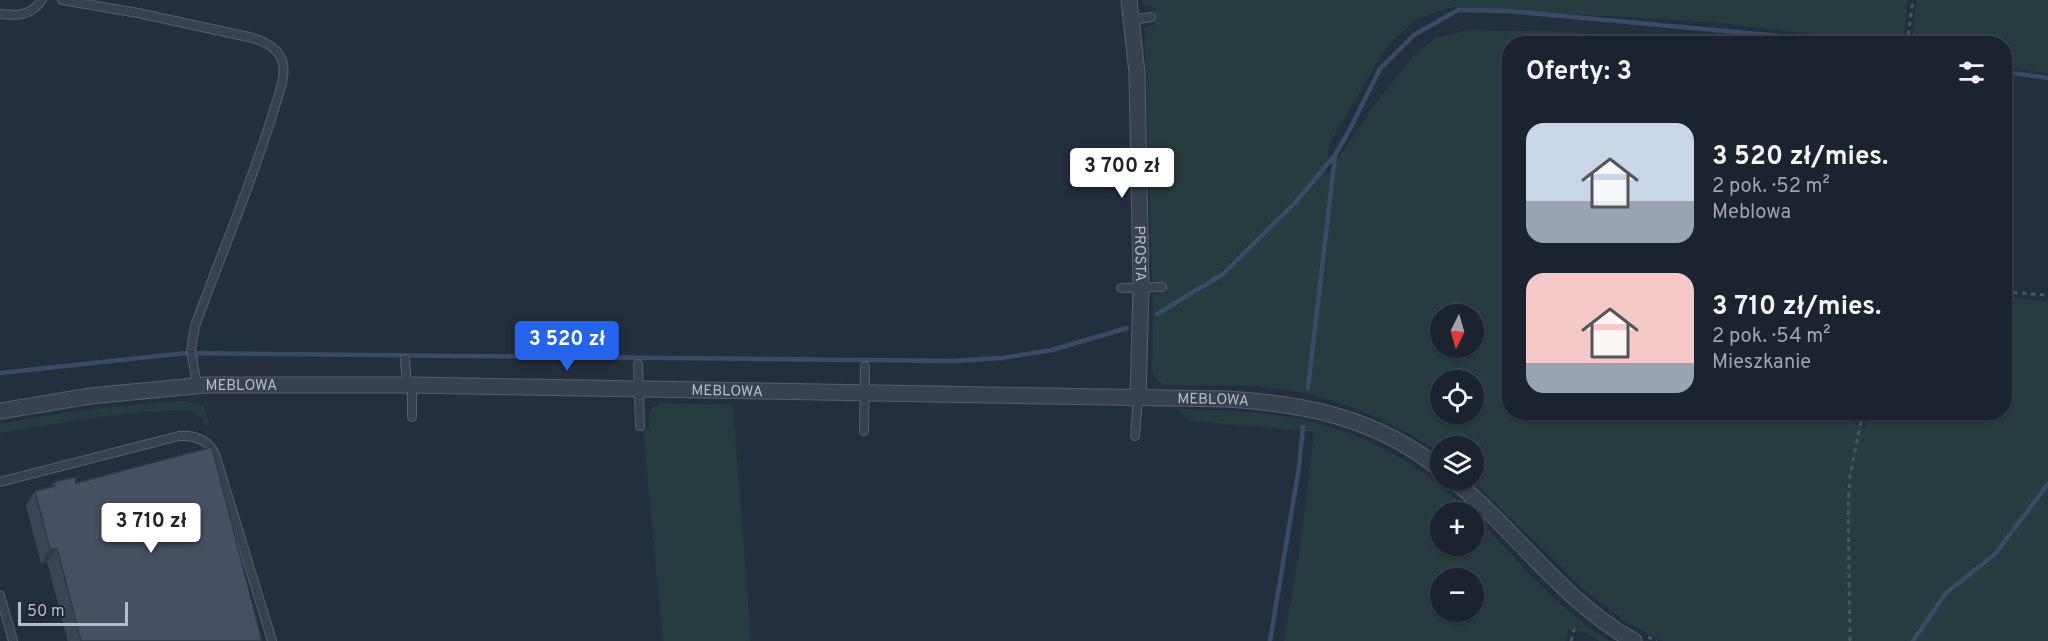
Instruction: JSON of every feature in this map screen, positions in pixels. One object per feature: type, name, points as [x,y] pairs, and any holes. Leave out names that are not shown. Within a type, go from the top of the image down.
[{"type":"street","name":"PROSTA","points":[[1129,0],[1137,73],[1141,356],[1138,397]]},
{"type":"street","name":"MEBLOWA","points":[[0,411],[90,396],[197,386],[410,385],[1247,400],[1291,404],[1356,422],[1418,453],[1430,462]]},
{"type":"street","points":[[1463,490],[1557,582],[1603,621],[1634,641]]},
{"type":"lane","points":[[0,14],[18,16],[27,14],[42,0]]},
{"type":"lane","points":[[62,0],[138,13],[253,38],[268,44],[282,58],[283,80],[265,139],[195,326],[191,350],[197,386]]},
{"type":"lane","points":[[1132,20],[1151,17]]},
{"type":"lane","points":[[1122,288],[1162,287]]},
{"type":"lane","points":[[405,359],[410,385],[412,417]]},
{"type":"lane","points":[[638,364],[640,426]]},
{"type":"lane","points":[[864,431],[865,366]]},
{"type":"lane","points":[[1135,436],[1138,397]]},
{"type":"lane","points":[[0,482],[179,436],[193,436],[206,442],[215,454],[272,641]]},
{"type":"lane","points":[[0,595],[13,641]]},
{"type":"path","points":[[1908,36],[1912,0]]},
{"type":"path","points":[[2012,293],[2048,295]]},
{"type":"path","points":[[1850,641],[1848,506],[1854,454],[1861,420]]},
{"type":"path","points":[[1571,641],[1574,629]]},
{"type":"green space","points":[[1140,0],[1908,0],[1904,36],[1828,36],[1711,22],[1453,7],[1416,19],[1387,46],[1329,144],[1326,176],[1378,100],[1413,57],[1435,38],[1468,30],[1548,31],[1628,36],[1502,36],[1502,420],[1854,420],[1854,424],[1865,429],[1867,420],[2012,420],[2012,299],[2048,301],[2048,641],[1662,641],[1623,620],[1583,589],[1482,490],[1484,490],[1484,436],[1430,436],[1430,446],[1374,416],[1301,393],[1251,386],[1167,385],[1158,382],[1152,372],[1153,295],[1163,292],[1164,284],[1152,281],[1145,28],[1154,24],[1153,6],[1144,5]]},
{"type":"green space","points":[[1916,0],[2048,0],[2048,74],[2012,68],[2012,36],[1913,36]]},
{"type":"green space","points":[[188,401],[198,406],[204,405],[209,424],[205,426],[203,418],[188,410],[98,417],[0,433],[0,424],[70,412]]},
{"type":"green space","points":[[660,403],[733,405],[751,641],[663,641],[643,429],[649,429],[653,408]]},
{"type":"green space","points":[[1178,409],[1270,414],[1310,421],[1361,438],[1385,449],[1430,478],[1430,490],[1445,490],[1459,502],[1430,502],[1430,556],[1484,556],[1484,526],[1572,614],[1610,641],[1599,641],[1584,632],[1568,630],[1566,641],[1284,641],[1302,534],[1314,432],[1190,421]]},
{"type":"building","points":[[212,447],[262,641],[81,641],[57,548],[50,550],[35,491],[55,486],[54,482],[75,477],[76,483]]},
{"type":"waterway","points":[[1157,314],[1223,274],[1295,203],[1335,155],[1380,69],[1414,35],[1458,10],[1507,11],[1780,36]]},
{"type":"waterway","points":[[2012,73],[2048,78]]},
{"type":"waterway","points":[[1308,388],[1335,156]]},
{"type":"waterway","points":[[0,373],[186,353],[953,361],[1002,358],[1052,350],[1127,328]]},
{"type":"waterway","points":[[1270,641],[1299,467],[1303,427]]},
{"type":"waterway","points":[[1913,641],[1946,593],[1995,554],[2048,484]]}]
